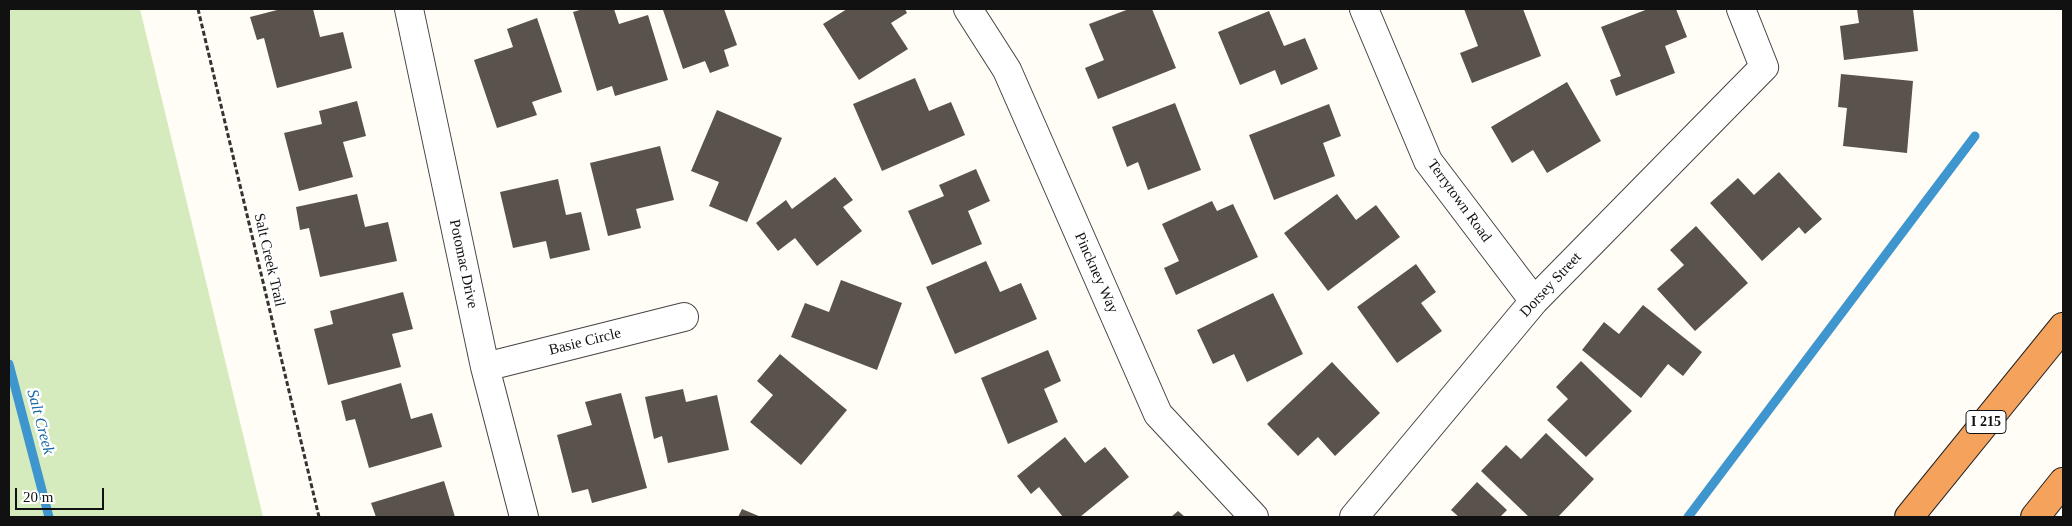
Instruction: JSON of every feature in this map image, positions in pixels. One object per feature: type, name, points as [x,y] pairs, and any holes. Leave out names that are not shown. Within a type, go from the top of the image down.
[{"type":"highway","name":"I 215","points":[[1910,517],[2063,327]]},
{"type":"highway","points":[[2034,517],[2063,482]]},
{"type":"street","name":"Potomac Drive","points":[[409,9],[485,367],[524,517]]},
{"type":"street","name":"Pinckney Way","points":[[968,9],[1007,70],[1158,414],[1254,517]]},
{"type":"street","name":"Terrytown Road","points":[[1364,9],[1428,161],[1534,301]]},
{"type":"street","name":"Dorsey Street","points":[[1354,517],[1534,301],[1764,67],[1741,9]]},
{"type":"street","name":"Basie Circle","points":[[485,367],[684,317]]},
{"type":"path","name":"Salt Creek Trail","points":[[198,9],[319,517]]},
{"type":"green space","points":[[9,9],[140,9],[263,517],[9,517]]},
{"type":"building","points":[[281,9],[313,9],[320,37],[343,32],[352,68],[277,88],[264,38],[257,40],[250,17]]},
{"type":"building","points":[[583,9],[614,9],[619,24],[648,15],[668,80],[615,96],[612,86],[597,91],[573,12]]},
{"type":"building","points":[[724,9],[737,45],[724,50],[729,66],[710,73],[705,61],[683,69],[663,10]]},
{"type":"building","points":[[847,9],[905,9],[907,13],[891,23],[908,49],[859,80],[823,24]]},
{"type":"building","points":[[1129,9],[1152,9],[1176,68],[1098,99],[1085,68],[1104,60],[1089,24]]},
{"type":"building","points":[[1464,9],[1523,9],[1541,56],[1472,83],[1460,53],[1478,46]]},
{"type":"building","points":[[1648,9],[1676,9],[1687,37],[1665,46],[1675,73],[1616,96],[1610,80],[1621,76],[1601,27]]},
{"type":"building","points":[[1857,9],[1913,9],[1918,51],[1844,60],[1840,26],[1859,23]]},
{"type":"building","points":[[1269,11],[1284,46],[1305,38],[1318,69],[1281,85],[1275,70],[1240,85],[1218,32]]},
{"type":"building","points":[[537,18],[562,92],[532,102],[537,115],[497,128],[474,60],[513,47],[507,29]]},
{"type":"building","points":[[1841,74],[1913,81],[1907,153],[1843,146],[1847,108],[1838,107]]},
{"type":"building","points":[[915,78],[929,111],[951,102],[965,135],[882,171],[853,104]]},
{"type":"building","points":[[1567,82],[1601,141],[1547,173],[1533,150],[1512,163],[1491,127]]},
{"type":"building","points":[[357,101],[366,136],[343,142],[353,177],[299,191],[284,133],[322,124],[319,111]]},
{"type":"building","points":[[1175,103],[1201,170],[1148,190],[1138,162],[1127,167],[1112,127]]},
{"type":"building","points":[[1329,104],[1341,136],[1323,143],[1335,176],[1274,200],[1249,135]]},
{"type":"building","points":[[717,110],[782,138],[747,222],[709,206],[719,182],[691,171]]},
{"type":"building","points":[[660,146],[674,200],[636,209],[641,228],[608,236],[590,163]]},
{"type":"building","points":[[976,169],[990,201],[968,211],[982,244],[932,265],[908,211],[944,196],[939,185]]},
{"type":"building","points":[[1779,172],[1822,219],[1805,234],[1799,227],[1762,261],[1710,203],[1738,178],[1754,195]]},
{"type":"building","points":[[835,177],[853,200],[843,207],[862,231],[817,266],[795,238],[778,251],[756,223],[786,200],[792,209]]},
{"type":"building","points":[[558,179],[566,215],[581,212],[590,250],[550,259],[546,241],[513,248],[500,192]]},
{"type":"building","points":[[357,194],[365,227],[388,222],[397,261],[320,277],[309,228],[300,230],[296,207]]},
{"type":"building","points":[[1337,194],[1356,220],[1376,205],[1400,237],[1328,291],[1284,233]]},
{"type":"building","points":[[1212,201],[1217,211],[1233,204],[1258,257],[1176,295],[1164,268],[1179,261],[1162,224]]},
{"type":"building","points":[[1696,226],[1748,283],[1695,331],[1657,289],[1684,265],[1670,250]]},
{"type":"building","points":[[986,261],[1000,292],[1021,283],[1037,319],[955,354],[926,287]]},
{"type":"building","points":[[1416,264],[1436,292],[1421,303],[1442,331],[1397,363],[1357,307]]},
{"type":"building","points":[[841,280],[902,303],[877,370],[791,337],[805,303],[829,312]]},
{"type":"building","points":[[403,292],[413,329],[392,334],[401,367],[328,385],[314,329],[333,324],[330,311]]},
{"type":"building","points":[[1273,293],[1303,354],[1247,382],[1234,354],[1213,364],[1197,330]]},
{"type":"building","points":[[1643,305],[1702,352],[1683,376],[1668,364],[1641,398],[1582,350],[1604,322],[1619,334]]},
{"type":"building","points":[[1048,350],[1061,381],[1044,389],[1058,422],[1008,444],[981,378]]},
{"type":"building","points":[[780,354],[847,410],[801,465],[750,422],[773,395],[757,381]]},
{"type":"building","points":[[1581,361],[1632,411],[1586,457],[1547,420],[1568,399],[1556,387]]},
{"type":"building","points":[[1332,362],[1380,413],[1335,456],[1318,437],[1298,456],[1267,424]]},
{"type":"building","points":[[401,383],[411,419],[432,413],[442,447],[369,468],[355,419],[346,421],[341,401]]},
{"type":"building","points":[[683,389],[686,402],[717,395],[729,450],[668,463],[662,436],[654,439],[645,397]]},
{"type":"building","points":[[621,393],[647,488],[592,503],[588,489],[572,493],[557,435],[592,425],[585,402]]},
{"type":"building","points":[[1546,433],[1594,479],[1558,517],[1529,517],[1481,471],[1506,445],[1521,459]]},
{"type":"building","points":[[1065,437],[1085,463],[1105,447],[1129,477],[1080,517],[1063,517],[1039,487],[1031,494],[1017,476]]},
{"type":"building","points":[[444,481],[455,517],[376,517],[371,503]]},
{"type":"building","points":[[1477,482],[1507,510],[1500,517],[1459,517],[1451,510]]},
{"type":"building","points":[[742,509],[761,517],[738,517]]},
{"type":"building","points":[[1178,511],[1185,517],[1171,517]]},
{"type":"waterway","points":[[1688,517],[1975,136]]},
{"type":"waterway","name":"Salt Creek","points":[[9,364],[49,517]]}]
